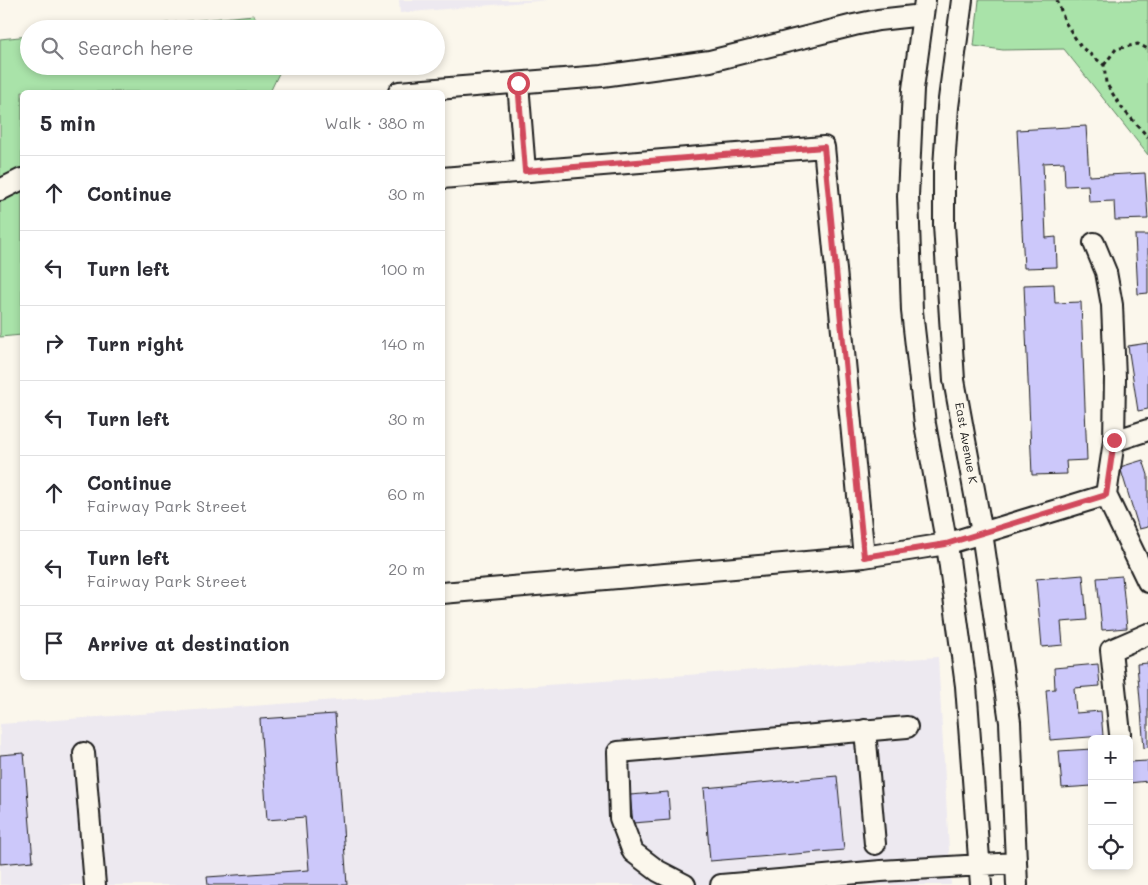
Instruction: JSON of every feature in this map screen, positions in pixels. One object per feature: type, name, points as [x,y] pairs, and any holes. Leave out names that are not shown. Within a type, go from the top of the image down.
[{"type":"street","name":"East Avenue K","points":[[962,0],[948,107],[944,167],[944,225],[954,380],[982,533],[1010,722],[1017,885]]},
{"type":"street","points":[[425,90],[602,76],[710,61],[924,7],[913,89],[908,196],[912,311],[924,424],[946,544],[966,686],[981,885]]},
{"type":"street","points":[[518,83],[525,171]]},
{"type":"street","points":[[445,178],[824,147],[864,557]]},
{"type":"street","points":[[0,190],[20,180]]},
{"type":"street","points":[[1094,243],[1106,272],[1112,305],[1116,378],[1114,440],[1106,495],[1148,582]]},
{"type":"street","points":[[1114,440],[1148,430]]},
{"type":"street","points":[[445,593],[836,561],[864,557],[946,544],[1106,495]]},
{"type":"street","points":[[1120,734],[1111,650],[1148,634]]},
{"type":"street","points":[[685,885],[658,871],[633,852],[620,818],[618,752],[907,727]]},
{"type":"street","points":[[865,730],[875,844]]},
{"type":"street","points":[[84,753],[95,885]]},
{"type":"street","points":[[721,885],[881,871],[1016,862]]},
{"type":"path","points":[[1056,0],[1065,22],[1081,48],[1104,65]]},
{"type":"path","points":[[1148,49],[1138,44],[1116,49],[1104,65],[1106,84],[1122,107],[1148,137]]},
{"type":"shaded area","points":[[399,0],[549,0],[400,13]]},
{"type":"shaded area","points":[[938,657],[951,885],[0,885],[0,724]]},
{"type":"green space","points":[[979,0],[1148,0],[1148,155],[1064,49],[1003,50],[974,46]]},
{"type":"green space","points":[[254,15],[256,20],[200,20]]},
{"type":"green space","points":[[20,37],[20,75],[278,75],[271,90],[20,90],[20,335],[0,337],[0,39]]},
{"type":"building","points":[[1086,126],[1089,176],[1145,173],[1148,219],[1115,220],[1114,201],[1089,202],[1088,185],[1065,186],[1064,162],[1043,163],[1046,238],[1056,237],[1057,267],[1024,268],[1017,130]]},
{"type":"building","points":[[1135,235],[1148,235],[1148,293],[1138,294]]},
{"type":"building","points":[[1054,284],[1055,303],[1081,302],[1087,460],[1066,461],[1067,474],[1032,475],[1024,285]]},
{"type":"building","points":[[1148,343],[1148,409],[1138,411],[1128,346]]},
{"type":"building","points":[[1143,460],[1148,475],[1148,527],[1139,529],[1120,467]]},
{"type":"building","points":[[1083,575],[1087,620],[1061,622],[1063,645],[1042,647],[1036,579]]},
{"type":"building","points":[[1122,576],[1127,628],[1102,630],[1097,578]]},
{"type":"building","points":[[1148,663],[1148,747],[1144,748],[1137,664]]},
{"type":"building","points":[[1098,664],[1100,686],[1074,688],[1076,713],[1101,711],[1103,735],[1050,740],[1046,690],[1055,689],[1054,668]]},
{"type":"building","points":[[335,714],[347,885],[208,885],[207,877],[309,870],[305,817],[267,820],[260,719]]},
{"type":"building","points":[[1088,749],[1088,786],[1062,788],[1059,751]]},
{"type":"building","points":[[24,753],[33,861],[0,864],[0,755]]},
{"type":"building","points":[[1148,761],[1148,781],[1133,783],[1133,762]]},
{"type":"building","points":[[837,776],[844,850],[710,861],[704,788]]},
{"type":"building","points":[[668,792],[670,820],[633,823],[630,795]]},
{"type":"route","points":[[518,83],[525,171],[824,147],[864,557],[946,544],[1106,495],[1114,440]]}]
